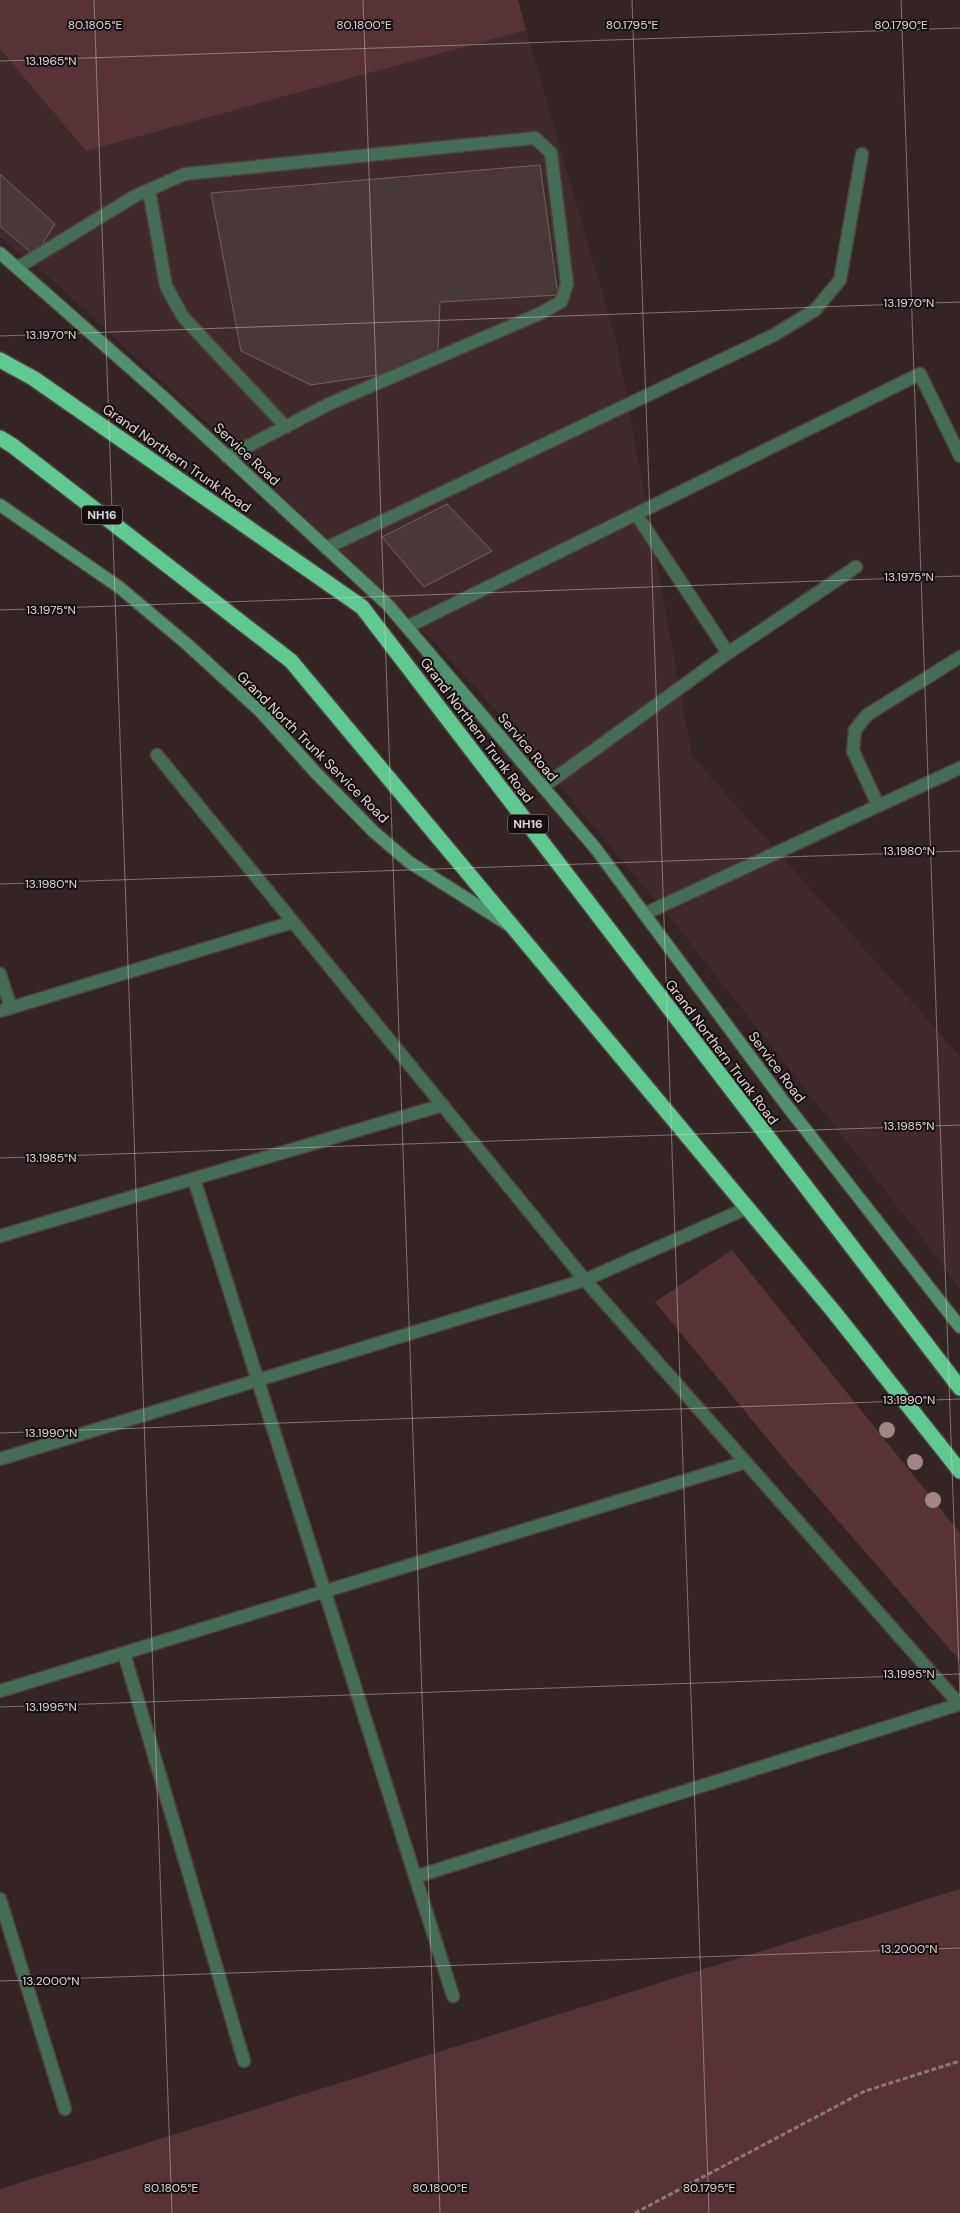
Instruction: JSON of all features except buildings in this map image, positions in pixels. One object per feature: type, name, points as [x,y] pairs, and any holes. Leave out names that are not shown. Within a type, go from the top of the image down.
[{"type":"highway","name":"Grand Northern Trunk Road","points":[[0,360],[33,378],[362,607],[960,1388]]},
{"type":"highway","name":"NH16","points":[[0,438],[13,446],[291,661],[834,1312],[960,1471]]},
{"type":"street","points":[[17,268],[135,196],[185,174],[535,138],[551,153],[567,284],[561,302],[539,314],[330,404],[227,456]]},
{"type":"street","points":[[326,548],[774,335],[815,310],[840,280],[862,154]]},
{"type":"street","points":[[149,190],[166,286],[170,294],[184,317],[286,427]]},
{"type":"street","name":"Service Road","points":[[0,253],[227,456],[388,604],[596,849],[784,1102],[960,1328]]},
{"type":"street","points":[[407,628],[920,374],[960,456]]},
{"type":"street","name":"Grand North Trunk Service Road","points":[[0,505],[119,587],[188,645],[261,712],[316,773],[374,832],[409,862],[516,930]]},
{"type":"street","points":[[636,514],[728,653]]},
{"type":"street","points":[[543,787],[728,653],[856,567]]},
{"type":"street","points":[[878,805],[853,751],[855,730],[867,714],[960,657]]},
{"type":"street","points":[[157,755],[585,1280],[960,1704],[415,1878]]},
{"type":"street","points":[[644,914],[960,768]]},
{"type":"street","points":[[0,974],[6,1010],[293,922]]},
{"type":"street","points":[[0,1236],[443,1105]]},
{"type":"street","points":[[194,1179],[453,1996]]},
{"type":"street","points":[[0,1459],[585,1280],[747,1208]]},
{"type":"street","points":[[0,1691],[746,1462]]},
{"type":"street","points":[[124,1653],[244,2061]]},
{"type":"street","points":[[0,1899],[65,2109]]},
{"type":"path","points":[[635,2213],[865,2091],[960,2061]]},
{"type":"shaded area","points":[[0,0],[518,0],[526,30],[86,151],[0,49]]},
{"type":"shaded area","points":[[526,30],[617,344],[692,756],[960,1056],[960,1290],[931,1249],[688,940],[507,722],[433,641],[210,426],[52,280],[0,237],[0,49],[86,151]]},
{"type":"shaded area","points":[[732,1250],[960,1533],[960,1661],[780,1454],[655,1302]]},
{"type":"shaded area","points":[[960,1889],[960,2213],[0,2213],[0,2189]]}]
